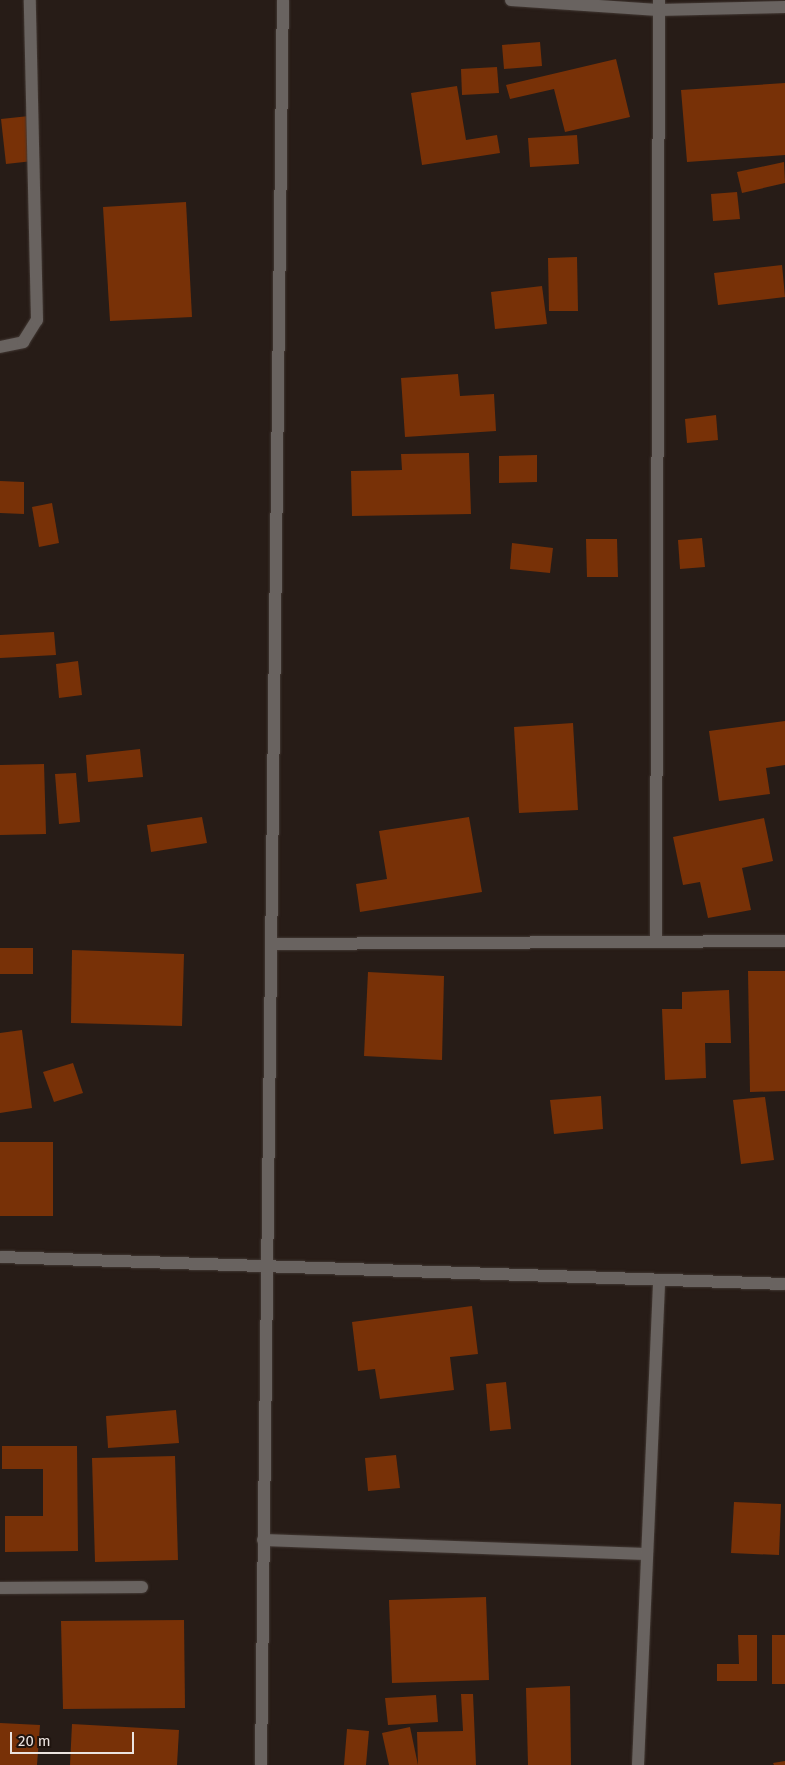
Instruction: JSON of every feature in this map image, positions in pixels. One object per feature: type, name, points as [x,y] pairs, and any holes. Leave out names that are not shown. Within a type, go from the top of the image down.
[{"type":"street","points":[[0,348],[23,342],[38,320],[30,0]]},
{"type":"street","points":[[260,1765],[283,0]]},
{"type":"street","points":[[511,0],[785,8]]},
{"type":"street","points":[[656,942],[659,5]]},
{"type":"street","points":[[271,944],[785,940]]},
{"type":"street","points":[[0,1257],[785,1284]]},
{"type":"street","points":[[638,1765],[660,1281]]},
{"type":"street","points":[[263,1540],[647,1554]]},
{"type":"street","points":[[0,1588],[142,1587]]},
{"type":"building","points":[[540,42],[542,66],[504,69],[502,45]]},
{"type":"building","points":[[616,59],[630,117],[565,132],[554,89],[510,99],[506,85]]},
{"type":"building","points":[[497,67],[499,93],[462,95],[461,69]]},
{"type":"building","points":[[785,83],[785,155],[687,162],[681,90]]},
{"type":"building","points":[[457,86],[466,140],[497,135],[500,153],[422,165],[411,93]]},
{"type":"building","points":[[29,116],[33,161],[6,164],[1,119]]},
{"type":"building","points":[[577,135],[579,164],[530,167],[528,138]]},
{"type":"building","points":[[784,162],[785,183],[742,193],[737,172]]},
{"type":"building","points":[[737,192],[740,219],[713,221],[711,194]]},
{"type":"building","points":[[186,202],[192,317],[110,321],[103,207]]},
{"type":"building","points":[[577,257],[578,311],[549,311],[548,258]]},
{"type":"building","points":[[782,265],[785,297],[718,305],[714,273]]},
{"type":"building","points":[[542,286],[547,324],[495,329],[491,292]]},
{"type":"building","points":[[458,374],[460,396],[494,394],[496,431],[405,437],[401,378]]},
{"type":"building","points":[[716,415],[718,440],[687,443],[685,419]]},
{"type":"building","points":[[469,453],[471,514],[352,516],[351,471],[402,470],[401,454]]},
{"type":"building","points":[[537,455],[537,482],[499,483],[499,456]]},
{"type":"building","points":[[0,481],[24,482],[24,514],[0,513]]},
{"type":"building","points":[[52,503],[59,543],[39,547],[32,507]]},
{"type":"building","points":[[702,538],[705,567],[680,569],[678,540]]},
{"type":"building","points":[[586,539],[617,539],[618,577],[587,577]]},
{"type":"building","points":[[512,543],[553,548],[550,573],[510,569]]},
{"type":"building","points":[[54,632],[56,655],[0,658],[0,635]]},
{"type":"building","points":[[78,661],[82,695],[59,698],[56,664]]},
{"type":"building","points":[[785,721],[785,765],[766,768],[770,794],[719,801],[709,731]]},
{"type":"building","points":[[573,723],[578,810],[519,813],[514,727]]},
{"type":"building","points":[[140,749],[143,777],[88,782],[86,755]]},
{"type":"building","points":[[44,764],[46,834],[0,835],[0,765]]},
{"type":"building","points":[[76,773],[80,822],[59,824],[55,774]]},
{"type":"building","points":[[202,817],[207,843],[151,852],[147,825]]},
{"type":"building","points":[[469,817],[482,892],[360,912],[356,884],[387,879],[379,831]]},
{"type":"building","points":[[764,818],[773,861],[742,868],[751,910],[708,918],[700,882],[683,885],[673,837]]},
{"type":"building","points":[[0,948],[33,948],[33,974],[0,974]]},
{"type":"building","points":[[72,950],[184,954],[182,1026],[71,1023]]},
{"type":"building","points":[[748,971],[785,971],[785,1091],[750,1092]]},
{"type":"building","points":[[368,972],[444,976],[442,1060],[364,1056]]},
{"type":"building","points":[[729,990],[731,1043],[705,1043],[706,1078],[665,1080],[662,1009],[682,1009],[682,992]]},
{"type":"building","points":[[22,1030],[32,1108],[0,1113],[0,1033]]},
{"type":"building","points":[[73,1063],[83,1093],[54,1102],[43,1072]]},
{"type":"building","points":[[601,1096],[603,1129],[554,1134],[550,1100]]},
{"type":"building","points":[[765,1097],[774,1160],[741,1164],[733,1100]]},
{"type":"building","points":[[0,1142],[53,1142],[53,1216],[0,1216]]},
{"type":"building","points":[[472,1306],[478,1354],[450,1357],[454,1390],[380,1399],[375,1369],[358,1371],[352,1322]]},
{"type":"building","points":[[506,1382],[511,1429],[490,1431],[486,1384]]},
{"type":"building","points":[[176,1410],[179,1443],[108,1448],[106,1416]]},
{"type":"building","points":[[2,1446],[77,1446],[78,1551],[5,1552],[5,1516],[43,1516],[43,1469],[2,1469]]},
{"type":"building","points":[[396,1455],[400,1488],[368,1491],[365,1458]]},
{"type":"building","points":[[175,1456],[178,1560],[95,1562],[92,1458]]},
{"type":"building","points":[[734,1502],[781,1504],[779,1555],[731,1553]]},
{"type":"building","points":[[486,1597],[489,1680],[392,1683],[389,1600]]},
{"type":"building","points":[[184,1620],[185,1708],[63,1709],[61,1621]]},
{"type":"building","points":[[738,1635],[757,1635],[757,1681],[717,1681],[717,1664],[739,1664]]},
{"type":"building","points":[[772,1635],[785,1635],[785,1684],[772,1684]]},
{"type":"building","points":[[570,1686],[571,1765],[528,1765],[526,1688]]},
{"type":"building","points":[[461,1694],[473,1694],[476,1765],[418,1765],[417,1732],[463,1731]]},
{"type":"building","points":[[436,1695],[438,1722],[388,1725],[385,1698]]},
{"type":"building","points":[[0,1723],[40,1725],[37,1765],[0,1765]]},
{"type":"building","points":[[72,1724],[179,1730],[177,1765],[70,1765]]},
{"type":"building","points":[[410,1727],[418,1765],[389,1765],[382,1733]]},
{"type":"building","points":[[347,1729],[369,1731],[366,1765],[344,1765]]},
{"type":"building","points":[[785,1761],[785,1765],[774,1765],[773,1763]]}]
